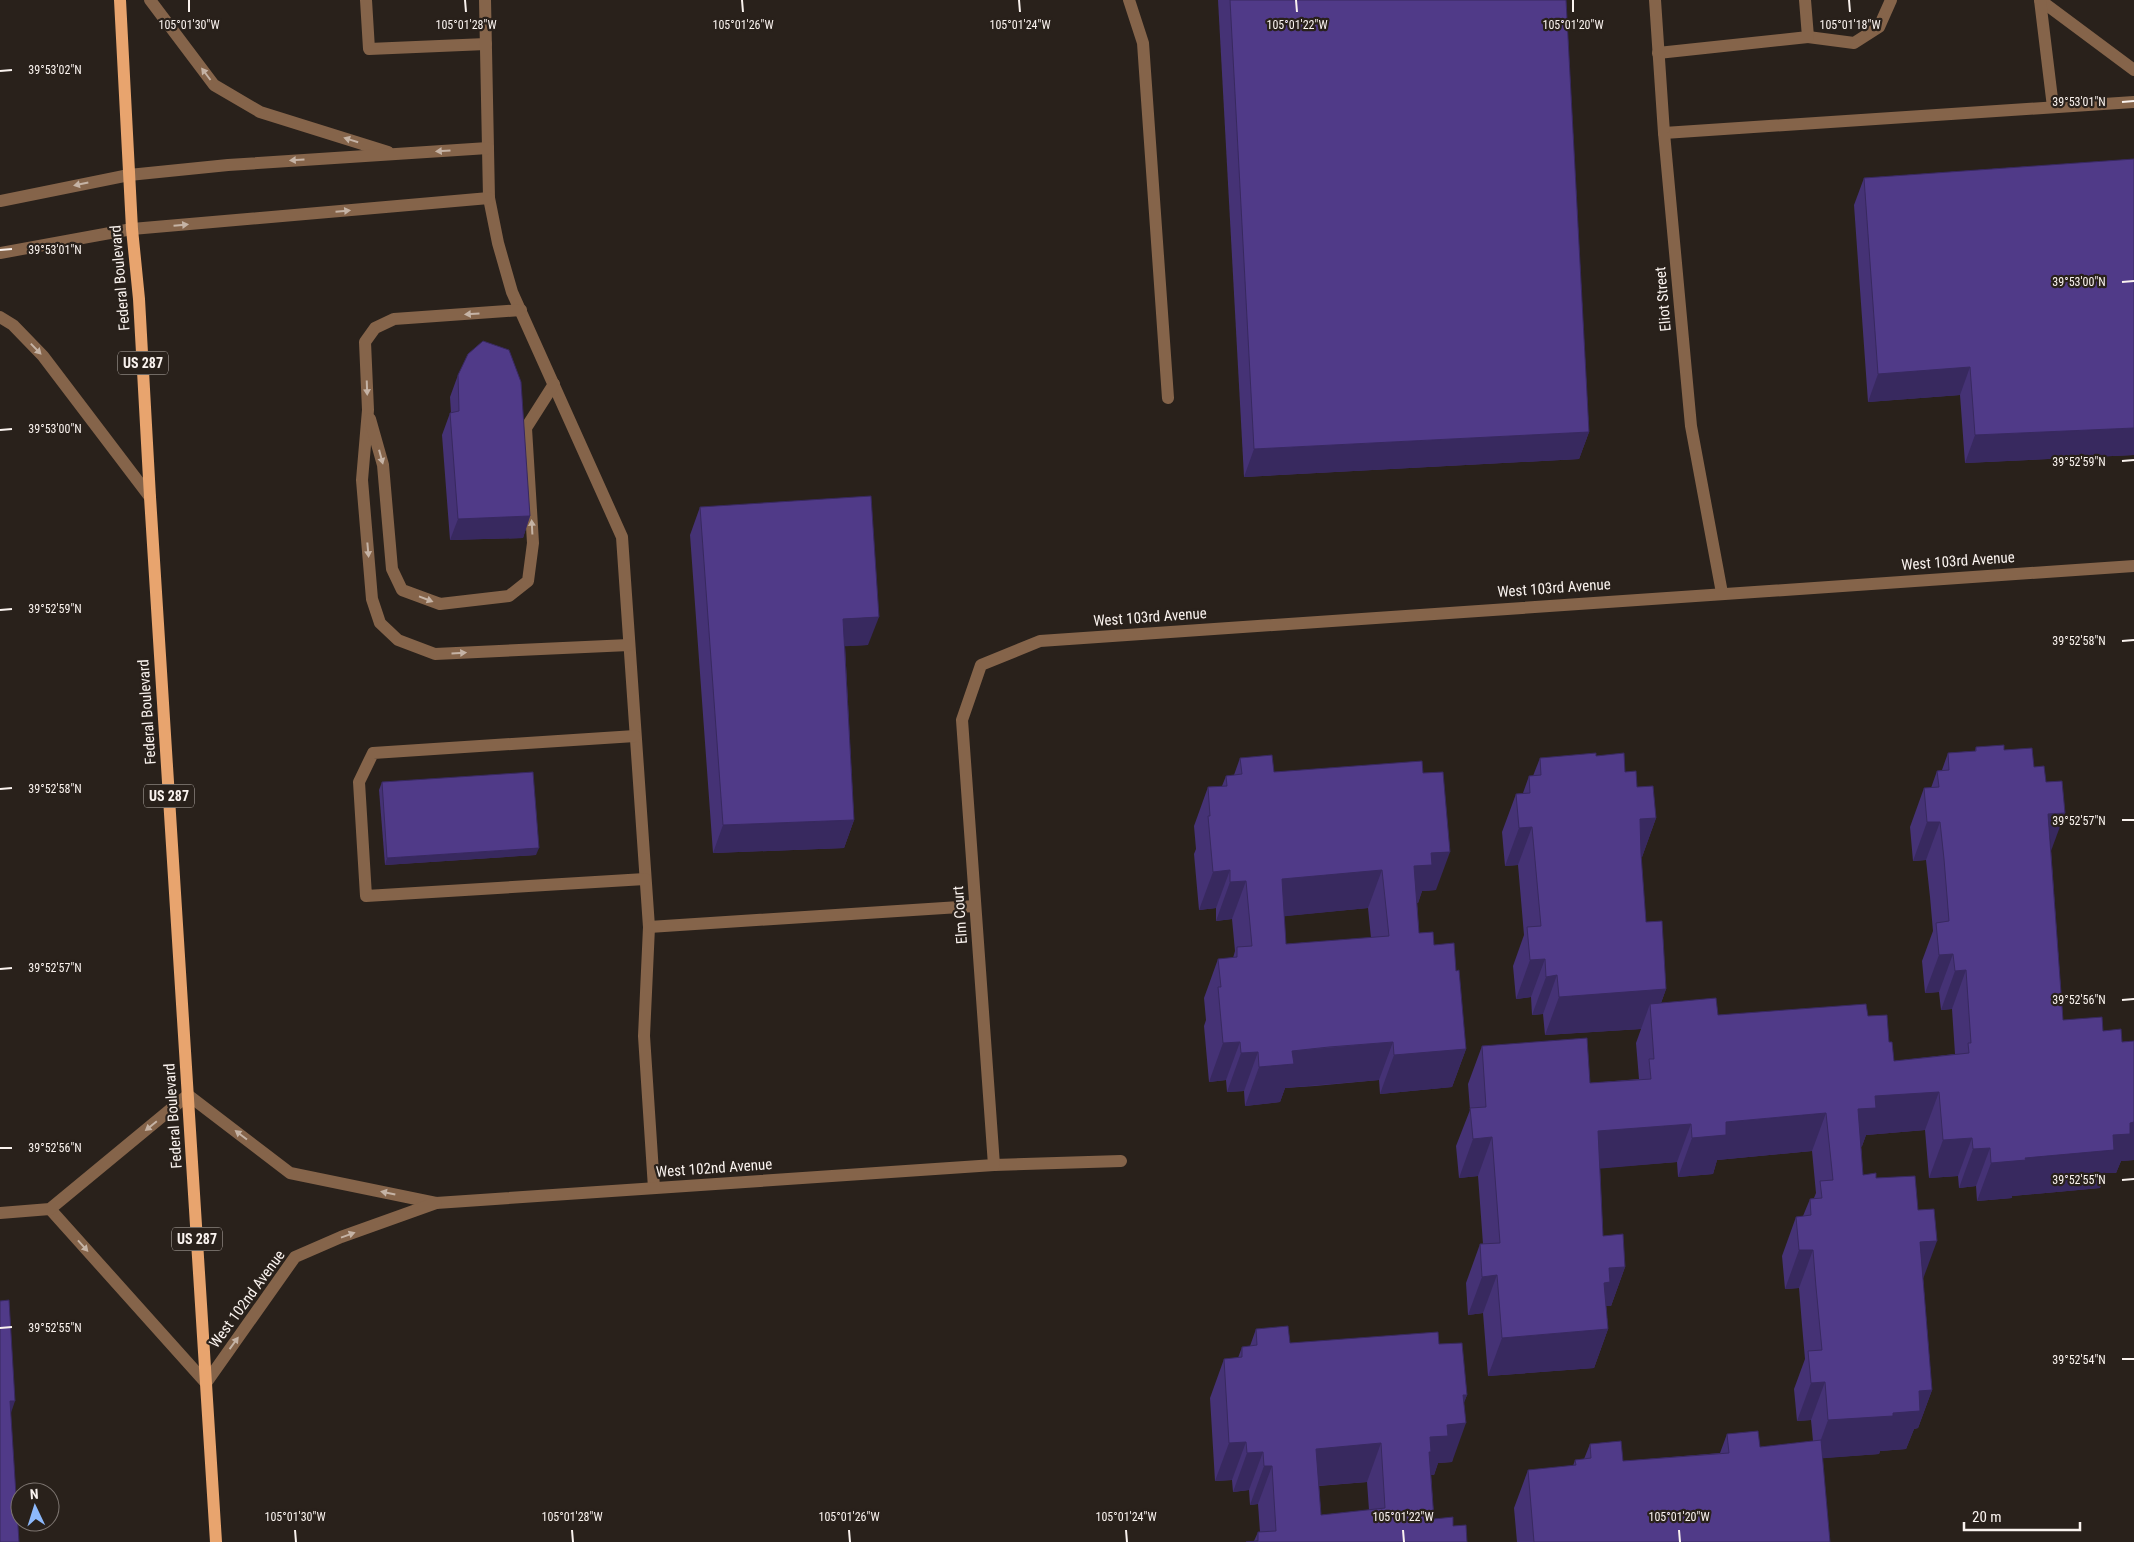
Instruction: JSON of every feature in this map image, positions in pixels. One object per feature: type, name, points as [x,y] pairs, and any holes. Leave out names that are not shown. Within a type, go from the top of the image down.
[{"type":"main road","name":"Federal Boulevard","points":[[120,0],[132,229],[139,300],[216,1542]]},
{"type":"street","points":[[150,0],[214,85],[260,112],[398,155]]},
{"type":"street","points":[[366,0],[369,49],[486,44]]},
{"type":"street","points":[[485,0],[489,198],[503,260],[512,292],[622,537],[645,879],[650,927],[644,1036],[654,1188]]},
{"type":"street","points":[[1129,0],[1143,43],[1168,398]]},
{"type":"street","name":"Eliot Street","points":[[1655,0],[1664,133],[1691,426],[1722,593]]},
{"type":"street","points":[[1805,0],[1808,37]]},
{"type":"street","points":[[1658,53],[1808,37],[1854,43],[1879,27],[1891,0]]},
{"type":"street","points":[[2040,0],[2134,70]]},
{"type":"street","points":[[2040,0],[2054,107]]},
{"type":"street","points":[[1664,133],[2134,102]]},
{"type":"street","points":[[0,201],[129,175],[228,164],[488,148]]},
{"type":"street","points":[[0,253],[132,229],[489,198]]},
{"type":"street","points":[[521,310],[394,319],[375,328],[366,342],[368,410],[362,480],[372,599],[380,623],[398,640],[435,654],[629,646]]},
{"type":"street","points":[[0,317],[13,325],[42,356],[150,497]]},
{"type":"street","points":[[368,410],[383,465],[392,569],[402,590],[440,604],[509,596],[528,581],[533,543],[526,428],[554,384]]},
{"type":"street","name":"West 103rd Avenue","points":[[981,666],[1040,641],[2134,566]]},
{"type":"street","name":"Elm Court","points":[[981,666],[962,720],[994,1165]]},
{"type":"street","points":[[635,736],[373,753],[359,782],[366,896],[645,879]]},
{"type":"street","points":[[650,927],[975,906]]},
{"type":"street","points":[[0,1213],[50,1209],[188,1095]]},
{"type":"street","name":"West 102nd Avenue","points":[[188,1095],[290,1173],[436,1203],[994,1165],[1121,1161]]},
{"type":"street","name":"West 102nd Avenue","points":[[206,1382],[295,1257],[341,1237],[436,1203]]},
{"type":"street","points":[[50,1209],[206,1382]]},
{"type":"building","points":[[1230,0],[1566,0],[1589,432],[1254,449]]},
{"type":"building","points":[[2134,159],[2134,428],[1975,435],[1970,367],[1878,374],[1864,178]]},
{"type":"building","points":[[483,341],[509,350],[521,382],[530,516],[458,519],[450,413],[459,411],[458,375],[468,354]]},
{"type":"building","points":[[871,496],[879,617],[843,619],[854,820],[723,825],[700,507]]},
{"type":"building","points":[[2004,745],[2004,750],[2032,748],[2034,767],[2044,766],[2046,782],[2062,781],[2065,813],[2048,814],[2063,1020],[2102,1017],[2103,1031],[2121,1029],[2122,1042],[2134,1041],[2134,1122],[2130,1123],[2130,1134],[2113,1135],[2114,1150],[1991,1163],[1990,1148],[1973,1149],[1972,1138],[1943,1140],[1939,1092],[1875,1096],[1876,1108],[1858,1109],[1863,1175],[1876,1173],[1876,1178],[1915,1176],[1918,1210],[1934,1209],[1937,1241],[1920,1242],[1932,1390],[1919,1391],[1920,1411],[1893,1413],[1893,1416],[1828,1420],[1825,1382],[1811,1383],[1808,1351],[1822,1350],[1813,1250],[1799,1250],[1796,1217],[1811,1215],[1810,1199],[1822,1198],[1820,1181],[1833,1180],[1826,1113],[1726,1122],[1726,1135],[1692,1138],[1691,1124],[1598,1131],[1603,1236],[1623,1234],[1625,1267],[1609,1268],[1610,1282],[1604,1283],[1608,1329],[1502,1338],[1497,1275],[1482,1277],[1480,1244],[1500,1243],[1492,1137],[1473,1139],[1470,1108],[1486,1107],[1482,1046],[1587,1038],[1590,1083],[1651,1079],[1649,1059],[1654,1059],[1650,1004],[1716,998],[1718,1015],[1866,1004],[1868,1016],[1887,1015],[1889,1042],[1892,1042],[1894,1061],[1969,1053],[1968,1043],[1971,1043],[1966,970],[1955,971],[1953,954],[1939,955],[1936,923],[1949,921],[1944,859],[1940,822],[1927,822],[1924,788],[1939,787],[1937,771],[1949,770],[1948,753],[1976,751],[1976,747]]},
{"type":"building","points":[[1596,753],[1596,756],[1624,753],[1625,772],[1636,771],[1637,787],[1653,786],[1656,818],[1640,819],[1641,854],[1646,922],[1662,921],[1666,989],[1559,997],[1557,975],[1546,977],[1545,959],[1530,960],[1527,927],[1541,926],[1532,827],[1519,828],[1516,794],[1530,793],[1529,776],[1541,775],[1540,758]]},
{"type":"building","points":[[1272,755],[1274,772],[1422,761],[1423,773],[1443,772],[1450,852],[1431,853],[1432,865],[1414,866],[1419,933],[1433,932],[1434,945],[1454,943],[1456,971],[1459,970],[1466,1049],[1394,1055],[1393,1042],[1329,1047],[1292,1051],[1294,1064],[1259,1067],[1258,1052],[1241,1053],[1240,1042],[1223,1043],[1218,987],[1221,987],[1218,959],[1237,957],[1237,947],[1252,946],[1246,881],[1230,882],[1230,870],[1213,872],[1208,816],[1210,816],[1208,787],[1227,786],[1226,776],[1242,774],[1240,758]],"holes":[[[1382,870],[1389,936],[1286,944],[1282,879]]]},
{"type":"building","points":[[533,772],[539,848],[387,858],[382,782]]},
{"type":"building","points":[[9,1300],[15,1401],[10,1401],[15,1482],[10,1482],[10,1532],[18,1532],[19,1542],[0,1542],[0,1301]]},
{"type":"building","points":[[1288,1326],[1290,1343],[1438,1332],[1439,1344],[1462,1343],[1467,1395],[1463,1395],[1466,1423],[1447,1425],[1448,1436],[1430,1437],[1431,1452],[1429,1452],[1434,1519],[1453,1517],[1453,1526],[1466,1525],[1467,1542],[1246,1542],[1258,1541],[1258,1532],[1276,1531],[1272,1466],[1264,1466],[1263,1452],[1247,1453],[1246,1442],[1229,1443],[1224,1359],[1242,1357],[1242,1347],[1257,1345],[1256,1329]],"holes":[[[1381,1443],[1385,1508],[1321,1515],[1316,1449]]]},
{"type":"building","points":[[1758,1431],[1760,1447],[1821,1440],[1830,1542],[1534,1542],[1528,1470],[1576,1465],[1575,1460],[1591,1458],[1590,1444],[1621,1441],[1623,1461],[1729,1453],[1727,1434]]}]
